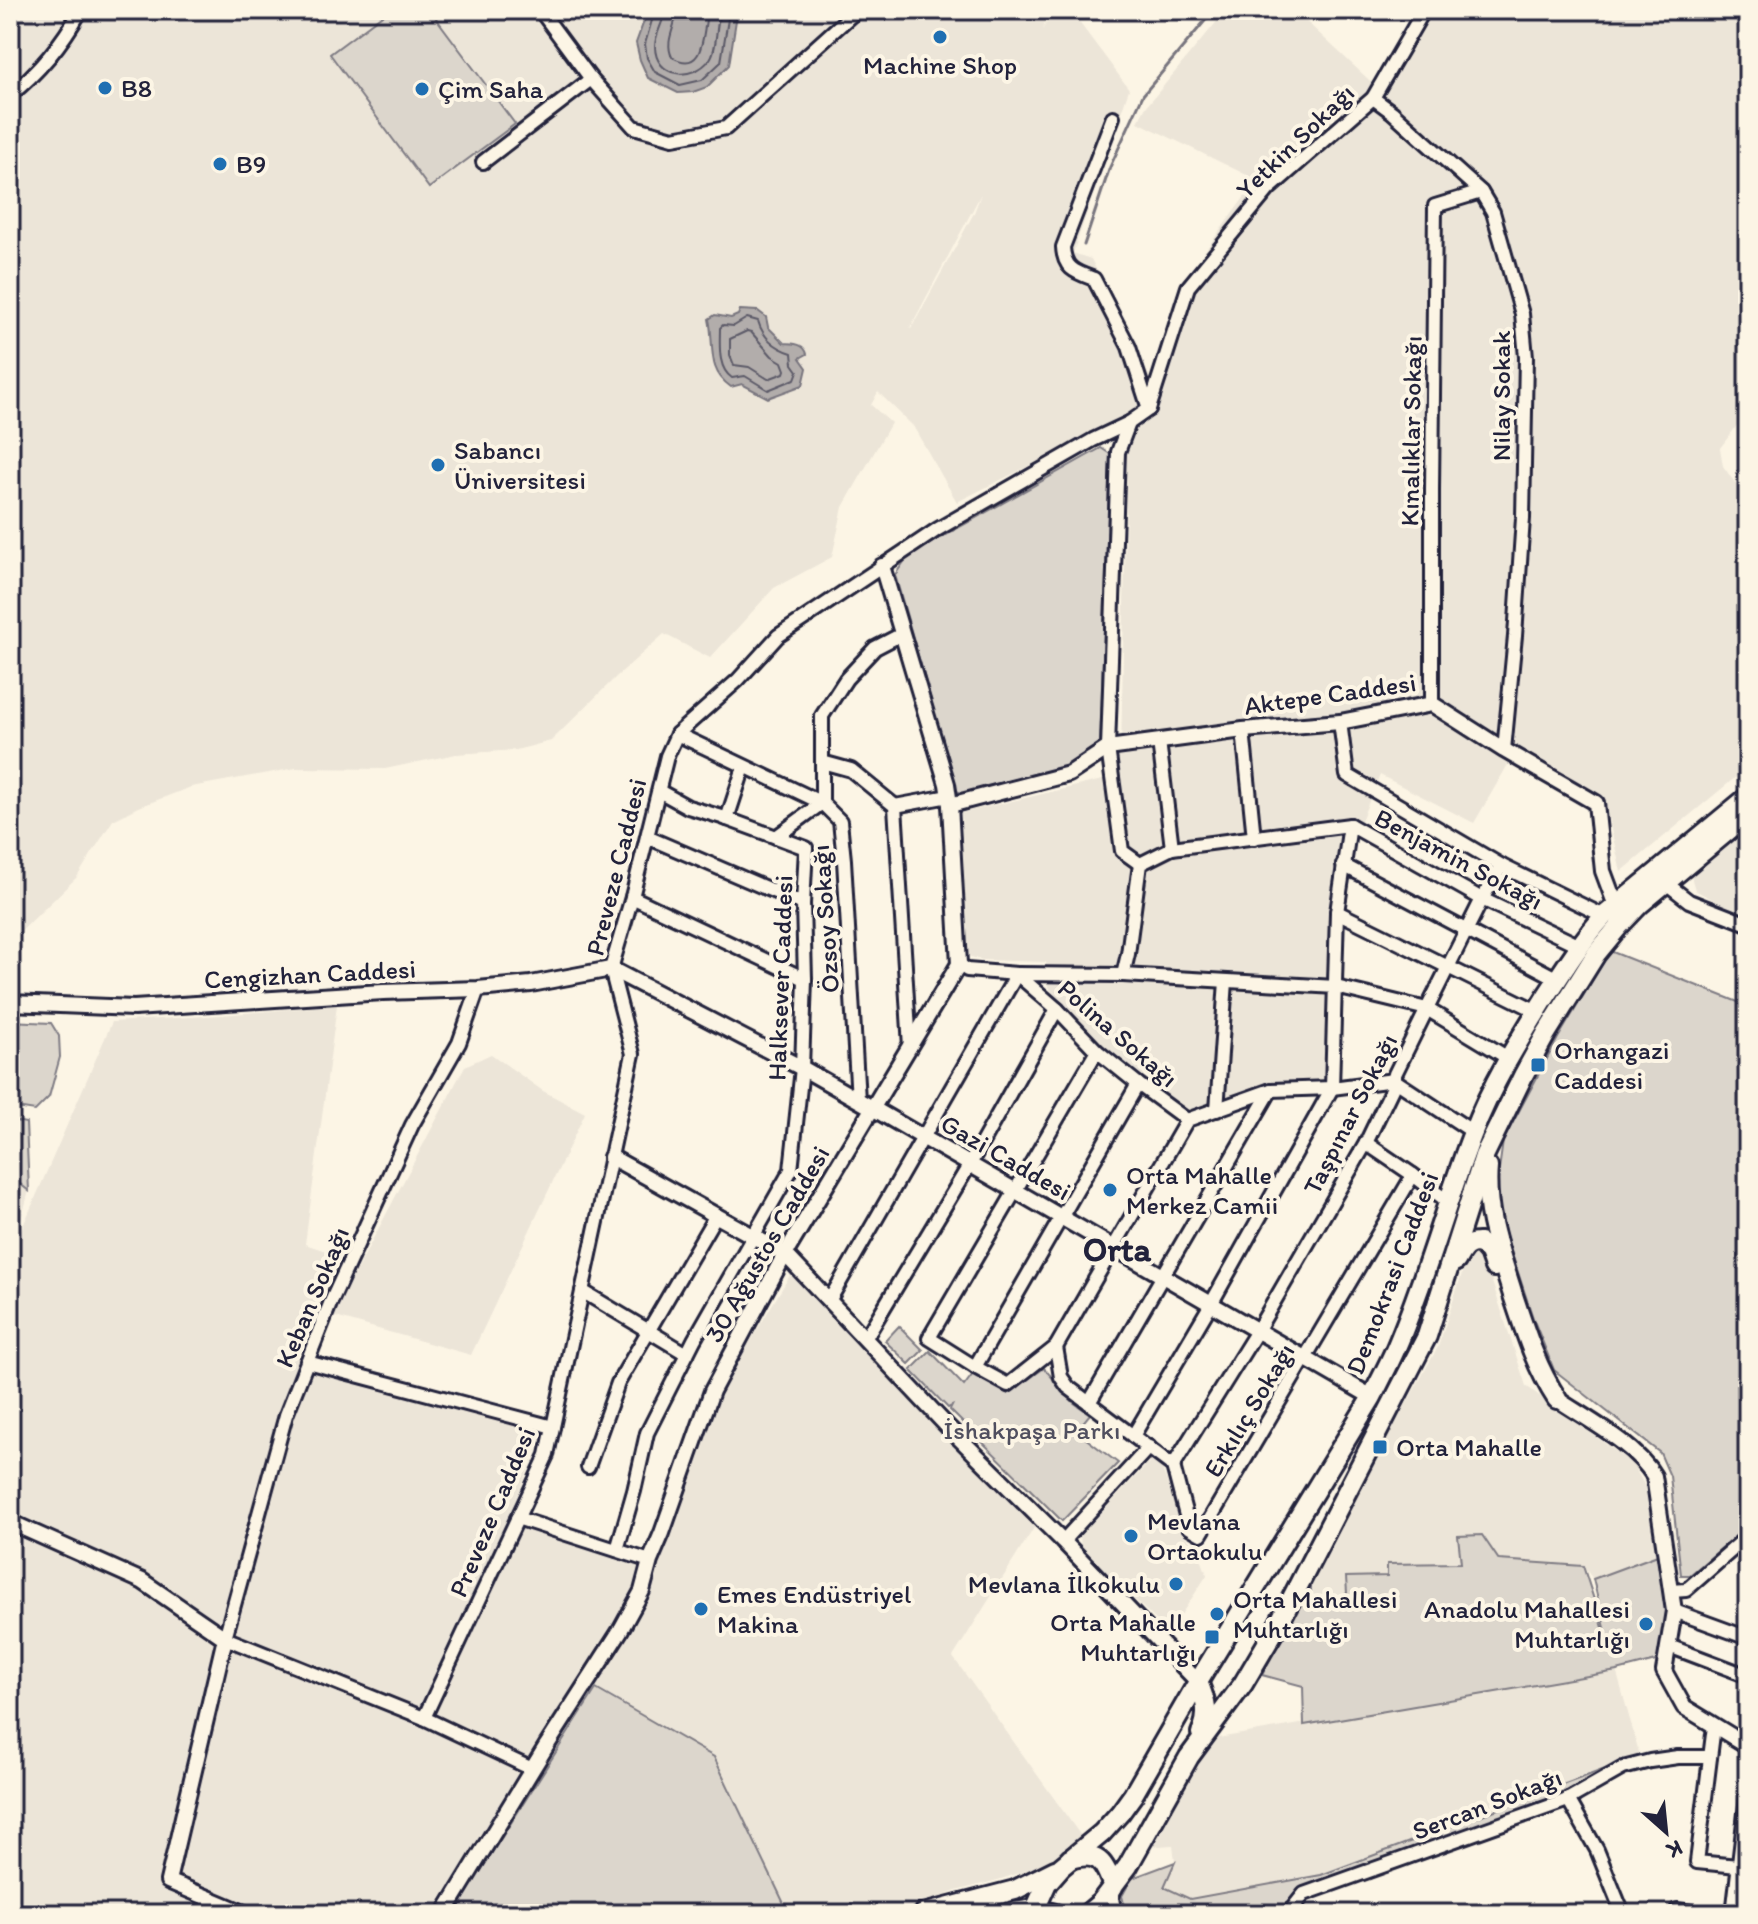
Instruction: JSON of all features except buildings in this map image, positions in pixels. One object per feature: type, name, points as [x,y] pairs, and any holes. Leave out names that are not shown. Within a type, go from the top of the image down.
[{"type":"main road","points":[[1657,882],[1646,874],[1648,868],[1748,784]]},
{"type":"main road","name":"Demokrasi Caddesi","points":[[1034,1912],[1047,1883],[1064,1863],[1102,1833],[1127,1804],[1372,1397],[1401,1337],[1447,1201],[1482,1136],[1596,954],[1657,882],[1748,797]]},
{"type":"main road","name":"Demokrasi Caddesi","points":[[1087,1914],[1128,1866],[1189,1757],[1260,1658],[1427,1336],[1484,1156],[1482,1136],[1489,1094],[1508,1058],[1589,932],[1610,911],[1657,882],[1748,814]]},
{"type":"main road","points":[[1482,1136],[1488,1207],[1499,1249],[1533,1352],[1557,1399]]},
{"type":"main road","points":[[1436,1238],[1443,1231],[1473,1225],[1489,1233],[1499,1249]]},
{"type":"main road","points":[[1442,1289],[1462,1249],[1474,1242],[1485,1246],[1529,1367],[1541,1387],[1557,1399]]},
{"type":"main road","points":[[1372,1397],[1386,1398],[1403,1383]]},
{"type":"main road","points":[[1189,1757],[1208,1710],[1198,1682]]},
{"type":"main road","points":[[923,1914],[1015,1890],[1084,1855],[1094,1857],[1108,1872],[1113,1887],[1111,1906],[1117,1914]]},
{"type":"main road","points":[[1047,1883],[1046,1896],[1056,1914]]},
{"type":"main road","points":[[1001,1914],[1056,1914]]},
{"type":"street","points":[[10,95],[28,81],[70,31],[81,10]]},
{"type":"street","points":[[540,10],[591,79],[634,127],[673,138],[726,128],[857,10]]},
{"type":"street","name":"Yetkin Sokağı","points":[[1149,409],[1188,287],[1269,189],[1373,98],[1424,10]]},
{"type":"street","points":[[483,162],[591,79]]},
{"type":"street","name":"Nilay Sokak","points":[[1373,98],[1481,192],[1493,212],[1522,314],[1526,357],[1523,518],[1504,750]]},
{"type":"street","points":[[1113,117],[1063,247],[1063,256],[1072,271],[1094,279],[1129,347],[1149,409],[1129,423],[1118,452],[1108,748],[1122,851],[1140,864],[1123,975]]},
{"type":"street","name":"Kınalıklar Sokağı","points":[[1432,704],[1435,206],[1481,192]]},
{"type":"street","name":"Preveze Caddesi","points":[[424,1718],[547,1455],[633,1054],[611,969],[667,756],[677,734],[738,680],[778,636],[938,529],[1093,440],[1129,423]]},
{"type":"street","points":[[882,566],[947,784],[959,964],[967,970],[1017,974],[1123,975],[1336,987],[1427,1009],[1508,1058]]},
{"type":"street","points":[[822,803],[822,716],[846,679],[875,648],[902,634]]},
{"type":"street","name":"Aktepe Caddesi","points":[[950,800],[1069,774],[1108,748],[1243,730],[1340,722],[1432,704],[1596,803],[1610,911]]},
{"type":"street","points":[[1340,722],[1347,775],[1502,866],[1610,911]]},
{"type":"street","points":[[1243,730],[1254,838]]},
{"type":"street","points":[[677,734],[822,803]]},
{"type":"street","points":[[1159,741],[1172,848]]},
{"type":"street","points":[[822,762],[851,770],[895,806],[950,800]]},
{"type":"street","points":[[727,819],[744,767]]},
{"type":"street","name":"Halksever Caddesi","points":[[659,791],[688,807],[806,848],[802,1068],[791,1170],[753,1237]]},
{"type":"street","points":[[776,837],[822,803]]},
{"type":"street","name":"Özsoy Sokağı","points":[[822,803],[840,821],[858,1100]]},
{"type":"street","points":[[895,806],[910,1048]]},
{"type":"street","points":[[1133,1436],[1332,1088],[1337,912],[1350,825]]},
{"type":"street","name":"Benjamin Sokağı","points":[[1140,864],[1172,848],[1350,825],[1482,899],[1580,946]]},
{"type":"street","points":[[647,837],[803,904]]},
{"type":"street","points":[[1343,865],[1558,979]]},
{"type":"street","name":"Taşpınar Sokağı","points":[[1173,1466],[1257,1331],[1366,1143],[1427,1009],[1502,866]]},
{"type":"street","points":[[1657,882],[1689,901],[1748,924]]},
{"type":"street","points":[[632,897],[805,979]]},
{"type":"street","points":[[1337,912],[1537,1011]]},
{"type":"street","name":"30 Ağustos Caddesi","points":[[444,1914],[642,1591],[712,1391],[785,1254],[959,964]]},
{"type":"street","name":"Gazi Caddesi","points":[[611,969],[802,1068],[1372,1397]]},
{"type":"street","name":"Cengizhan Caddesi","points":[[10,1003],[134,1008],[478,989],[531,984],[611,969]]},
{"type":"street","points":[[829,1301],[1017,974]]},
{"type":"street","name":"Polina Sokağı","points":[[1017,974],[1057,1009],[1097,1051],[1187,1120],[1271,1090],[1332,1088],[1394,1080]]},
{"type":"street","points":[[1217,1110],[1226,981]]},
{"type":"street","name":"Keban Sokağı","points":[[225,1638],[286,1415],[330,1304],[412,1125],[459,1043],[478,989]]},
{"type":"street","points":[[865,1339],[970,1164],[1057,1009]]},
{"type":"street","points":[[1097,1051],[929,1338],[1008,1385],[1056,1347],[1187,1120]]},
{"type":"street","points":[[1394,1080],[1482,1136]]},
{"type":"street","points":[[975,1367],[1138,1084]]},
{"type":"street","points":[[1089,1403],[1271,1090]]},
{"type":"street","points":[[1366,1143],[1447,1201]]},
{"type":"street","points":[[611,1157],[785,1254],[948,1427],[1198,1682]]},
{"type":"street","name":"Erkılıç Sokağı","points":[[1056,1347],[1061,1377],[1068,1387],[1173,1466],[1189,1527],[1201,1534],[1413,1175]]},
{"type":"street","points":[[588,1467],[618,1383],[716,1215]]},
{"type":"street","points":[[617,1550],[647,1433],[753,1237]]},
{"type":"street","points":[[582,1291],[687,1354]]},
{"type":"street","points":[[307,1362],[553,1427]]},
{"type":"street","points":[[1557,1399],[1633,1451],[1654,1476],[1674,1611],[1664,1671],[1684,1707],[1748,1746]]},
{"type":"street","points":[[1063,1541],[1149,1447]]},
{"type":"street","points":[[517,1518],[650,1561]]},
{"type":"street","points":[[10,1522],[142,1581],[225,1638],[424,1718],[532,1769]]},
{"type":"street","points":[[1672,1591],[1686,1590],[1748,1536]]},
{"type":"street","points":[[1674,1611],[1748,1638]]},
{"type":"street","points":[[225,1638],[168,1881],[246,1914]]},
{"type":"street","points":[[1669,1646],[1748,1676]]},
{"type":"street","points":[[1714,1726],[1697,1862],[1743,1867]]},
{"type":"street","name":"Sercan Sokağı","points":[[1288,1914],[1304,1894],[1568,1799],[1623,1768],[1678,1757],[1710,1757]]},
{"type":"street","points":[[1733,1914],[1743,1867],[1748,1788]]},
{"type":"street","points":[[1568,1799],[1597,1850],[1623,1914]]},
{"type":"street","points":[[1677,1910],[1708,1914]]},
{"type":"shaded area","points":[[10,10],[1048,10],[1043,30],[1051,10],[1070,10],[1129,89],[1073,253],[1091,259],[1151,380],[1191,270],[1257,180],[1138,122],[1146,107],[1219,19],[1231,10],[1294,10],[1382,92],[1431,10],[1738,10],[1748,22],[1748,411],[1720,448],[1723,466],[1748,501],[1748,767],[1621,872],[1603,795],[1517,749],[1474,823],[1380,775],[1355,835],[1343,903],[1335,1091],[1271,1094],[1189,1121],[1097,1048],[1048,987],[1046,962],[982,960],[968,956],[961,813],[1115,777],[1113,754],[1121,752],[1127,459],[1108,426],[957,502],[913,426],[878,392],[871,405],[891,423],[843,507],[832,557],[774,588],[710,658],[664,634],[551,741],[516,750],[456,754],[385,769],[296,768],[191,787],[139,807],[113,820],[77,877],[10,942]],"holes":[[[981,194],[974,213],[911,329]]]},
{"type":"shaded area","points":[[1748,824],[1748,914],[1695,890],[1690,873]]},
{"type":"shaded area","points":[[337,1005],[305,1244],[344,1257],[308,1370],[537,1430],[542,1437],[506,1523],[657,1568],[714,1401],[792,1272],[1037,1523],[953,1657],[1081,1836],[1049,1863],[956,1891],[897,1914],[789,1914],[714,1757],[581,1680],[431,1914],[10,1914],[10,1120],[26,1123],[29,1191],[13,1249],[112,1022]]},
{"type":"shaded area","points":[[491,1054],[543,1091],[585,1113],[471,1355],[332,1316],[465,1066]]},
{"type":"shaded area","points":[[1470,1249],[1482,1251],[1526,1386],[1632,1463],[1651,1497],[1663,1553],[1593,1579],[1583,1566],[1499,1560],[1482,1535],[1459,1536],[1463,1562],[1388,1564],[1388,1576],[1346,1577],[1346,1594],[1310,1599],[1309,1582],[1438,1347]]},
{"type":"shaded area","points":[[1153,1458],[1159,1462],[1172,1493],[1180,1531],[1198,1550],[1207,1575],[1169,1633],[1081,1547],[1080,1536]]},
{"type":"shaded area","points":[[1616,1670],[1640,1756],[1321,1875],[1190,1899],[1164,1887],[1175,1862],[1173,1845],[1142,1847],[1207,1740]]},
{"type":"green space","name":"Çim Saha","points":[[389,10],[430,10],[515,124],[429,188],[330,54]]},
{"type":"green space","points":[[1101,448],[1110,454],[1100,745],[1068,771],[963,794],[957,791],[895,575],[908,556]]},
{"type":"green space","points":[[1610,951],[1748,1006],[1748,1517],[1739,1533],[1690,1575],[1681,1575],[1670,1476],[1660,1453],[1554,1370],[1506,1236],[1498,1200],[1503,1141],[1558,1038]]},
{"type":"green space","points":[[10,1021],[51,1023],[59,1036],[60,1057],[49,1097],[35,1111],[10,1107]]},
{"type":"green space","points":[[10,1120],[26,1123],[29,1191],[10,1176]]},
{"type":"green space","points":[[899,1326],[923,1350],[909,1364],[885,1341]]},
{"type":"green space","name":"İshakpaşa Parkı","points":[[930,1351],[964,1386],[976,1370],[1008,1394],[1044,1368],[1073,1402],[1090,1414],[1076,1431],[1118,1463],[1062,1521],[950,1410],[952,1406],[948,1408],[911,1370]]},
{"type":"green space","points":[[1482,1535],[1499,1560],[1583,1566],[1611,1652],[1593,1579],[1663,1553],[1669,1612],[1660,1660],[1617,1671],[1304,1725],[1303,1686],[1262,1675],[1311,1579],[1311,1599],[1344,1596],[1347,1593],[1346,1577],[1387,1576],[1387,1564],[1461,1563],[1458,1536]]},
{"type":"green space","points":[[596,1689],[714,1757],[789,1914],[453,1914]]},
{"type":"green space","points":[[1640,1756],[1564,1795],[1301,1892],[1281,1914],[1141,1914],[1125,1907],[1122,1896],[1132,1878],[1175,1862],[1164,1887],[1190,1899],[1321,1875]]},
{"type":"water","points":[[648,10],[741,10],[736,20],[729,65],[707,87],[693,92],[678,93],[648,78],[636,43]]},
{"type":"water","points":[[740,310],[758,311],[766,317],[768,327],[784,343],[804,348],[807,354],[800,358],[807,368],[803,385],[768,398],[742,384],[731,387],[723,380],[713,357],[709,319],[715,315],[731,318],[738,315]]},
{"type":"waterway","points":[[1084,245],[1110,167],[1143,95],[1214,10]]},
{"type":"place","name":"Machine Shop","points":[[940,37]]},
{"type":"place","name":"B8","points":[[105,88]]},
{"type":"place","name":"Çim Saha","points":[[422,89]]},
{"type":"place","name":"B9","points":[[220,164]]},
{"type":"place","name":"Sabancı Üniversitesi","points":[[438,465]]},
{"type":"place","name":"Orhangazi Caddesi","points":[[1538,1065]]},
{"type":"place","name":"Orta Mahalle Merkez Camii","points":[[1110,1190]]},
{"type":"place","name":"Orta Mahalle","points":[[1380,1447]]},
{"type":"place","name":"Mevlana Ortaokulu","points":[[1131,1536]]},
{"type":"place","name":"Mevlana İlkokulu","points":[[1176,1584]]},
{"type":"place","name":"Emes Endüstriyel Makina","points":[[701,1609]]},
{"type":"place","name":"Orta Mahallesi Muhtarlığı","points":[[1217,1614]]},
{"type":"place","name":"Anadolu Mahallesi Muhtarlığı","points":[[1646,1624]]},
{"type":"place","name":"Orta Mahalle Muhtarlığı","points":[[1212,1637]]},
{"type":"district","name":"Orta","points":[[1117,1249]]}]
